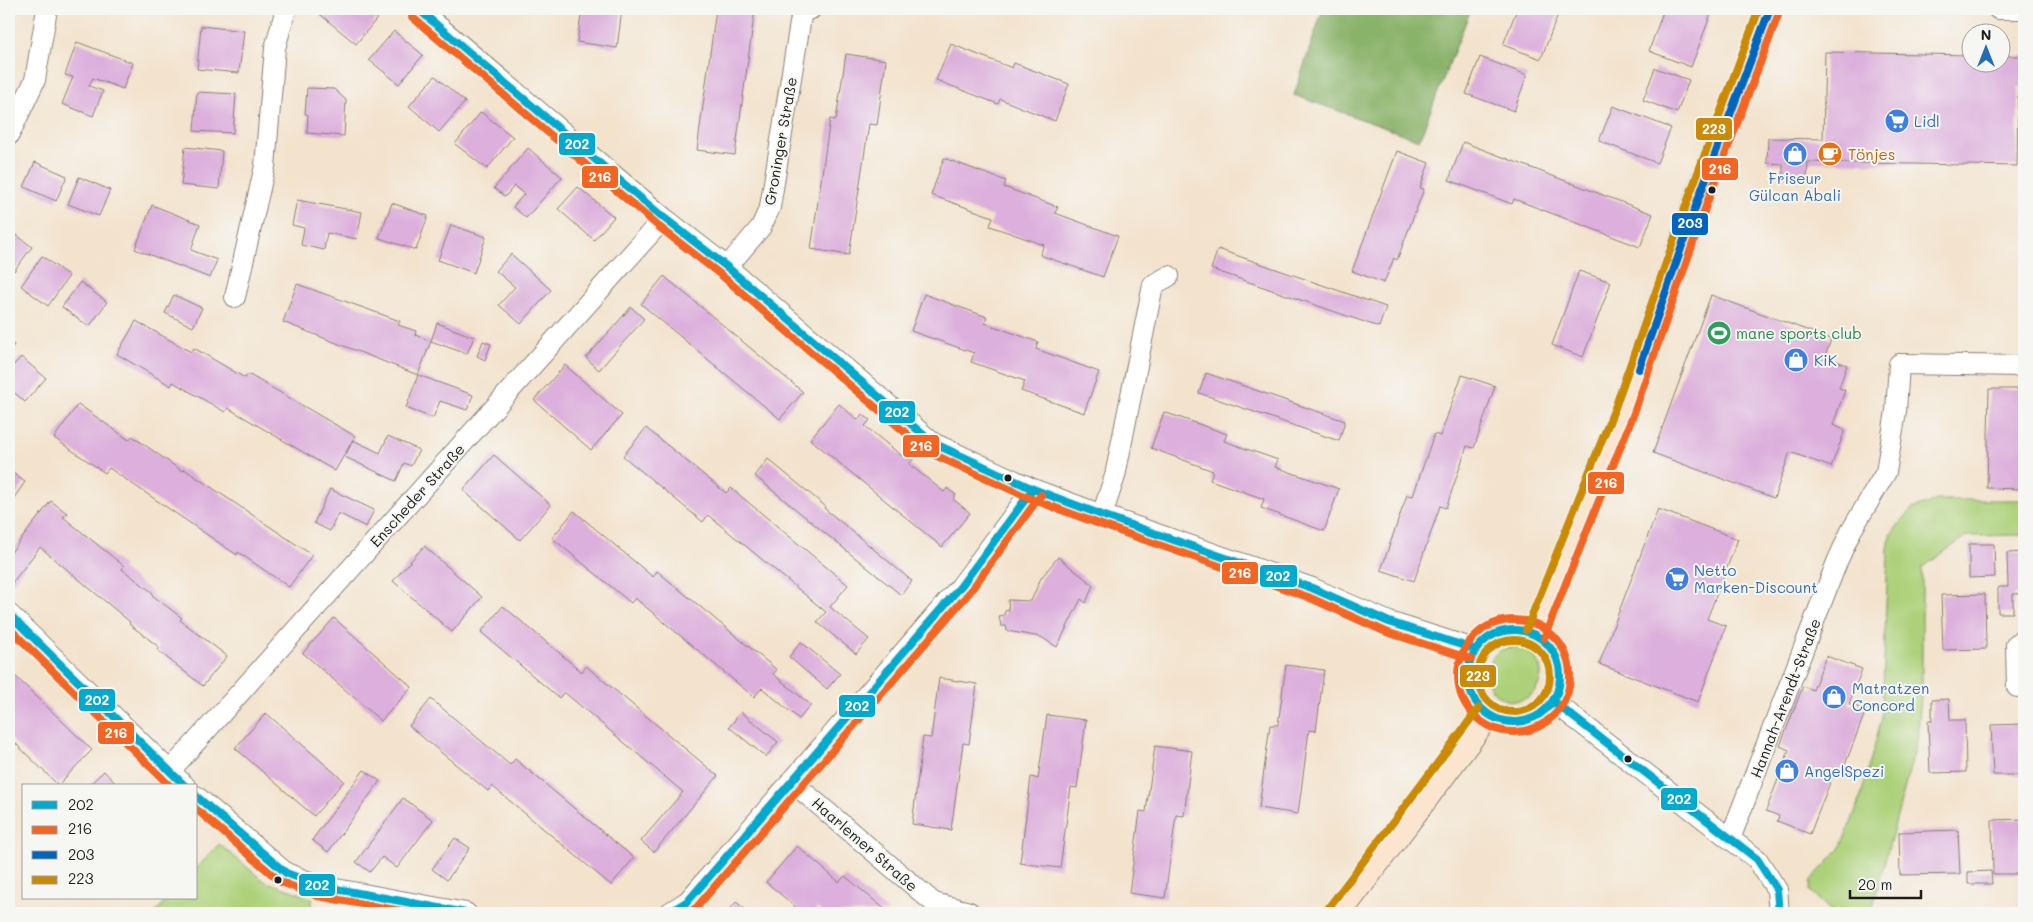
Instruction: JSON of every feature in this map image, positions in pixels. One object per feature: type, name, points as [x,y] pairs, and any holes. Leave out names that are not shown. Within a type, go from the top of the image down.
[{"type":"main road","points":[[1535,634],[1625,409],[1699,197],[1770,9]]},
{"type":"main road","points":[[1513,629],[1535,634],[1554,653],[1558,662],[1560,678],[1554,702],[1542,712],[1528,719],[1511,722],[1487,714],[1471,694],[1468,684],[1468,668],[1474,650],[1490,635],[1513,629]]},
{"type":"main road","points":[[1337,913],[1487,714]]},
{"type":"street","points":[[9,135],[35,80],[47,9]]},
{"type":"street","points":[[235,297],[265,166],[274,48],[286,9]]},
{"type":"street","points":[[418,9],[664,218],[727,266],[933,443],[1033,489],[1312,588],[1389,622],[1474,650]]},
{"type":"street","name":"Groninger Straße","points":[[727,266],[762,227],[770,207],[802,10],[811,9]]},
{"type":"street","points":[[1998,9],[2024,9]]},
{"type":"street","name":"Enscheder Straße","points":[[169,772],[664,218]]},
{"type":"street","points":[[1102,515],[1115,476],[1153,285],[1169,276]]},
{"type":"street","name":"Hannah-Arendt-Straße","points":[[1730,840],[1837,562],[1851,531],[1886,472],[1896,411],[1900,364],[2024,366]]},
{"type":"street","points":[[669,913],[688,901],[961,586],[1033,489]]},
{"type":"street","points":[[9,614],[183,784]]},
{"type":"street","points":[[2014,687],[2016,646],[2024,638]]},
{"type":"street","points":[[1554,702],[1757,859],[1777,890],[1779,913]]},
{"type":"street","name":"Haarlemer Straße","points":[[791,781],[934,903],[969,912]]},
{"type":"street","points":[[198,798],[286,873],[320,886],[466,913]]},
{"type":"green space","points":[[1323,9],[1471,9],[1419,140],[1294,95]]},
{"type":"green space","points":[[1937,500],[2024,500],[2024,535],[1966,536],[1922,568],[1922,685],[1917,742],[1872,909],[1831,911],[1810,891],[1811,880],[1840,849],[1859,803],[1882,718],[1890,535],[1912,509]]},
{"type":"green space","points":[[1509,647],[1519,647],[1529,651],[1537,659],[1541,674],[1537,689],[1529,697],[1519,701],[1509,701],[1499,697],[1491,689],[1487,679],[1487,669],[1491,659],[1499,651]]},
{"type":"green space","points":[[219,844],[264,881],[313,898],[310,913],[155,913],[167,900],[198,900],[198,867]]},
{"type":"building","points":[[318,9],[369,9],[379,16],[356,44],[316,11]]},
{"type":"building","points":[[582,9],[622,9],[617,48],[577,42]]},
{"type":"building","points":[[716,9],[755,9],[735,155],[697,150]]},
{"type":"building","points":[[1517,9],[1560,9],[1541,59],[1503,45]]},
{"type":"building","points":[[1664,9],[1707,9],[1712,11],[1691,67],[1649,51]]},
{"type":"building","points":[[201,26],[244,31],[239,73],[197,69]]},
{"type":"building","points":[[394,31],[423,55],[399,84],[369,60]]},
{"type":"building","points":[[77,42],[133,63],[123,89],[93,78],[89,86],[103,91],[93,116],[62,104],[73,77],[65,75]]},
{"type":"building","points":[[951,44],[1012,68],[1014,63],[1069,84],[1055,121],[1000,99],[998,104],[936,80]]},
{"type":"building","points":[[1825,52],[1960,55],[1960,72],[2010,72],[2010,56],[2024,56],[2024,87],[2018,87],[2017,166],[1808,162],[1807,178],[1783,177],[1783,164],[1767,163],[1768,138],[1823,139]]},
{"type":"building","points":[[846,54],[886,60],[877,125],[869,124],[849,255],[811,249],[830,119],[836,120]]},
{"type":"building","points":[[1480,57],[1527,75],[1514,111],[1466,94]]},
{"type":"building","points":[[1655,68],[1689,80],[1677,113],[1643,100]]},
{"type":"building","points":[[435,76],[465,102],[439,132],[409,106]]},
{"type":"building","points":[[307,88],[334,89],[346,100],[344,136],[307,133],[308,115],[305,114]]},
{"type":"building","points":[[197,92],[236,94],[233,133],[194,131]]},
{"type":"building","points":[[1613,106],[1671,128],[1657,163],[1599,141]]},
{"type":"building","points":[[481,112],[513,137],[487,169],[455,144]]},
{"type":"building","points":[[1463,142],[1653,214],[1640,247],[1514,199],[1512,204],[1449,180]]},
{"type":"building","points":[[185,147],[222,151],[219,189],[181,185]]},
{"type":"building","points":[[528,148],[562,177],[526,218],[513,207],[524,194],[514,186],[505,197],[494,188]]},
{"type":"building","points":[[1397,151],[1429,163],[1420,188],[1424,189],[1397,260],[1394,258],[1384,283],[1352,271]]},
{"type":"building","points":[[944,158],[1006,181],[1004,187],[1058,207],[1055,213],[1118,236],[1103,277],[1040,255],[1044,245],[990,226],[993,217],[931,195]]},
{"type":"building","points":[[35,162],[67,176],[56,201],[24,187]]},
{"type":"building","points":[[79,177],[110,190],[99,216],[68,204]]},
{"type":"building","points":[[578,187],[614,217],[594,240],[558,209]]},
{"type":"building","points":[[297,200],[362,212],[357,239],[327,233],[324,250],[301,245],[304,228],[292,225]]},
{"type":"building","points":[[392,203],[428,216],[416,250],[379,238]]},
{"type":"building","points":[[152,205],[200,224],[191,250],[217,260],[210,278],[135,249]]},
{"type":"building","points":[[451,225],[486,237],[474,273],[438,260]]},
{"type":"building","points":[[9,229],[32,247],[14,271],[9,267]]},
{"type":"building","points":[[1218,249],[1386,307],[1379,327],[1211,269]]},
{"type":"building","points":[[511,254],[551,290],[521,324],[499,305],[515,287],[496,271]]},
{"type":"building","points":[[42,256],[69,276],[48,306],[21,286]]},
{"type":"building","points":[[1579,271],[1611,282],[1583,357],[1552,345]]},
{"type":"building","points":[[664,276],[803,392],[780,419],[641,304]]},
{"type":"building","points":[[80,282],[107,302],[89,327],[62,307]]},
{"type":"building","points":[[297,284],[400,321],[398,325],[416,331],[415,335],[431,341],[418,375],[283,322]]},
{"type":"building","points":[[924,294],[987,317],[985,323],[1038,342],[1036,349],[1099,372],[1084,413],[1021,391],[1025,381],[971,362],[974,353],[911,331]]},
{"type":"building","points":[[174,295],[202,308],[193,327],[165,313]]},
{"type":"building","points":[[1711,295],[1831,339],[1825,357],[1847,365],[1839,388],[1845,390],[1833,425],[1845,430],[1831,467],[1790,452],[1774,498],[1653,453]]},
{"type":"building","points":[[631,307],[644,319],[599,370],[586,358]]},
{"type":"building","points":[[136,321],[191,352],[194,348],[245,378],[248,374],[355,436],[335,471],[228,408],[225,412],[173,382],[171,386],[117,354]]},
{"type":"building","points":[[437,323],[474,337],[467,354],[431,341]]},
{"type":"building","points":[[9,340],[14,345],[9,351]]},
{"type":"building","points":[[483,341],[491,344],[485,360],[477,356]]},
{"type":"building","points":[[21,357],[46,378],[25,402],[9,388],[9,370]]},
{"type":"building","points":[[565,365],[622,415],[591,450],[534,400]]},
{"type":"building","points":[[1206,373],[1345,421],[1339,441],[1199,393]]},
{"type":"building","points":[[418,375],[473,395],[467,410],[440,401],[433,418],[406,408]]},
{"type":"building","points":[[1462,375],[1495,386],[1474,448],[1467,446],[1446,508],[1440,506],[1414,581],[1381,570],[1407,495],[1413,496],[1434,434],[1440,436]]},
{"type":"building","points":[[1989,389],[2024,389],[2024,489],[1987,488]]},
{"type":"building","points":[[78,404],[129,440],[132,436],[182,471],[184,469],[312,555],[289,587],[238,552],[237,555],[109,468],[105,473],[54,438]]},
{"type":"building","points":[[839,404],[858,420],[862,414],[870,420],[865,426],[902,456],[906,451],[914,458],[909,464],[944,492],[947,488],[956,495],[953,499],[970,513],[942,547],[810,439]]},
{"type":"building","points":[[1164,412],[1227,434],[1224,441],[1278,460],[1275,467],[1339,489],[1324,531],[1261,508],[1264,499],[1210,480],[1213,471],[1151,448]]},
{"type":"building","points":[[646,428],[726,493],[731,488],[848,585],[830,607],[869,639],[856,654],[817,622],[826,612],[708,515],[703,522],[623,456]]},
{"type":"building","points":[[388,436],[419,450],[411,466],[404,463],[396,481],[345,457],[353,440],[380,453]]},
{"type":"building","points":[[494,455],[551,505],[520,540],[463,490]]},
{"type":"building","points":[[768,459],[912,581],[901,595],[755,476]]},
{"type":"building","points":[[10,471],[25,482],[9,505],[9,473]]},
{"type":"building","points":[[330,489],[374,510],[366,527],[338,513],[330,531],[314,523]]},
{"type":"building","points":[[51,501],[67,513],[63,517],[124,566],[122,569],[182,618],[180,620],[227,656],[203,686],[157,650],[159,647],[129,624],[130,622],[40,547],[9,587],[9,555]]},
{"type":"building","name":"Netto Marken-Discount","points":[[1658,509],[1738,539],[1707,619],[1726,626],[1698,702],[1599,664]]},
{"type":"building","points":[[574,511],[653,577],[657,571],[777,670],[773,674],[811,705],[799,719],[762,688],[754,697],[635,598],[631,603],[552,538]]},
{"type":"building","points":[[1969,544],[1994,544],[1995,577],[1969,578]]},
{"type":"building","points":[[424,546],[482,597],[452,632],[393,581]]},
{"type":"building","points":[[2024,552],[2024,593],[2013,594],[2013,613],[1998,613],[1998,587],[2008,587],[2007,553]]},
{"type":"building","points":[[1058,557],[1093,585],[1086,603],[1081,599],[1057,647],[1041,637],[1007,631],[1006,626],[1001,626],[999,616],[1004,615],[1005,611],[1009,610],[1008,600],[1031,601],[1041,578]]},
{"type":"building","points":[[1985,594],[1986,649],[1943,650],[1941,595]]},
{"type":"building","points":[[503,606],[582,672],[586,666],[718,776],[654,852],[641,841],[683,792],[564,692],[559,698],[481,632]]},
{"type":"building","points":[[334,618],[412,687],[381,721],[303,653]]},
{"type":"building","points":[[801,642],[840,674],[827,689],[789,657]]},
{"type":"building","points":[[1826,656],[1862,669],[1849,704],[1866,710],[1843,770],[1836,767],[1810,834],[1777,821],[1779,816],[1766,811],[1789,750],[1780,746],[1803,686],[1813,690]]},
{"type":"building","points":[[1286,665],[1324,670],[1316,731],[1309,730],[1298,814],[1259,808],[1270,725],[1278,725]]},
{"type":"building","points":[[9,670],[92,750],[57,784],[9,737]]},
{"type":"building","points":[[939,678],[977,684],[969,744],[963,743],[951,830],[912,824],[923,737],[931,738]]},
{"type":"building","points":[[431,699],[510,765],[515,759],[634,858],[611,885],[492,786],[488,791],[409,726]]},
{"type":"building","points":[[1949,699],[1950,720],[1965,720],[1966,772],[1930,773],[1928,721],[1932,721],[1932,700]]},
{"type":"building","points":[[741,712],[778,742],[766,757],[729,727]]},
{"type":"building","points":[[266,713],[344,781],[314,816],[235,748]]},
{"type":"building","points":[[1047,715],[1086,720],[1077,788],[1071,787],[1060,868],[1020,863],[1031,777],[1038,779]]},
{"type":"building","points":[[2024,724],[2024,775],[1993,775],[1991,725]]},
{"type":"building","points":[[1155,746],[1192,751],[1184,816],[1176,815],[1165,898],[1129,893],[1140,811],[1146,812]]},
{"type":"building","points":[[364,770],[380,781],[328,852],[312,840]]},
{"type":"building","points":[[104,771],[116,784],[90,784]]},
{"type":"building","points":[[403,798],[433,820],[397,868],[382,857],[370,872],[356,862]]},
{"type":"building","points":[[2024,819],[2024,874],[1993,874],[1992,820]]},
{"type":"building","points":[[1958,830],[1960,874],[1900,875],[1899,832]]},
{"type":"building","points":[[455,838],[470,848],[447,880],[432,869]]},
{"type":"building","points":[[797,846],[839,882],[845,876],[888,912],[824,913],[817,908],[813,913],[803,913],[766,882]]},
{"type":"building","points":[[1991,871],[1992,884],[1968,884],[1968,872]]},
{"type":"building","points":[[736,902],[750,913],[727,913]]},
{"type":"transit line","name":"202","points":[[418,9],[664,218],[727,267],[933,443],[1033,489],[1312,588],[1389,622],[1474,649]]},
{"type":"transit line","name":"223","points":[[1526,630],[1616,405],[1690,194],[1759,9]]},
{"type":"transit line","name":"203","points":[[1639,369],[1699,197],[1770,9]]},
{"type":"transit line","name":"216","points":[[1544,638],[1634,413],[1708,200],[1779,13]]},
{"type":"transit line","name":"216","points":[[412,17],[658,226],[721,275],[928,452],[1029,498],[1308,597],[1386,632],[1471,659]]},
{"type":"transit line","name":"202","points":[[669,913],[688,901],[961,586],[1033,489]]},
{"type":"transit line","name":"216","points":[[687,913],[696,908],[969,593],[1041,495]]},
{"type":"transit line","name":"202","points":[[9,614],[183,784]]},
{"type":"transit line","name":"216","points":[[1514,620],[1535,624],[1554,636],[1566,655],[1570,676],[1566,697],[1554,716],[1535,728],[1514,732],[1493,728],[1474,716],[1462,697],[1458,676],[1462,655],[1474,636],[1493,624],[1514,620]]},
{"type":"transit line","name":"216","points":[[9,628],[168,784]]},
{"type":"transit line","name":"202","points":[[1514,630],[1532,633],[1547,643],[1557,658],[1560,676],[1557,694],[1547,709],[1532,719],[1514,722],[1496,719],[1481,709],[1471,694],[1468,676],[1471,658],[1481,643],[1496,633],[1514,630]]},
{"type":"transit line","name":"223","points":[[1514,640],[1528,643],[1540,650],[1547,662],[1550,676],[1547,690],[1540,702],[1528,709],[1514,712],[1500,709],[1488,702],[1481,690],[1478,676],[1481,662],[1488,650],[1500,643],[1514,640]]},
{"type":"transit line","name":"202","points":[[1554,702],[1757,859],[1777,890],[1779,913]]},
{"type":"transit line","name":"223","points":[[1329,907],[1479,708]]},
{"type":"transit line","name":"202","points":[[198,798],[286,873],[320,886],[466,913]]},
{"type":"transit line","name":"216","points":[[198,811],[281,882],[317,896],[412,913]]},
{"type":"place","name":"Lidl","points":[[1897,121]]},
{"type":"place","name":"Friseur Gülcan Abali","points":[[1795,154]]},
{"type":"place","name":"Tönjes","points":[[1830,154]]},
{"type":"place","name":"mane sports club","points":[[1719,333]]},
{"type":"place","name":"KiK","points":[[1796,360]]},
{"type":"place","name":"Netto Marken-Discount","points":[[1677,579]]},
{"type":"place","name":"Matratzen Concord","points":[[1834,697]]},
{"type":"place","name":"AngelSpezi","points":[[1787,771]]}]
